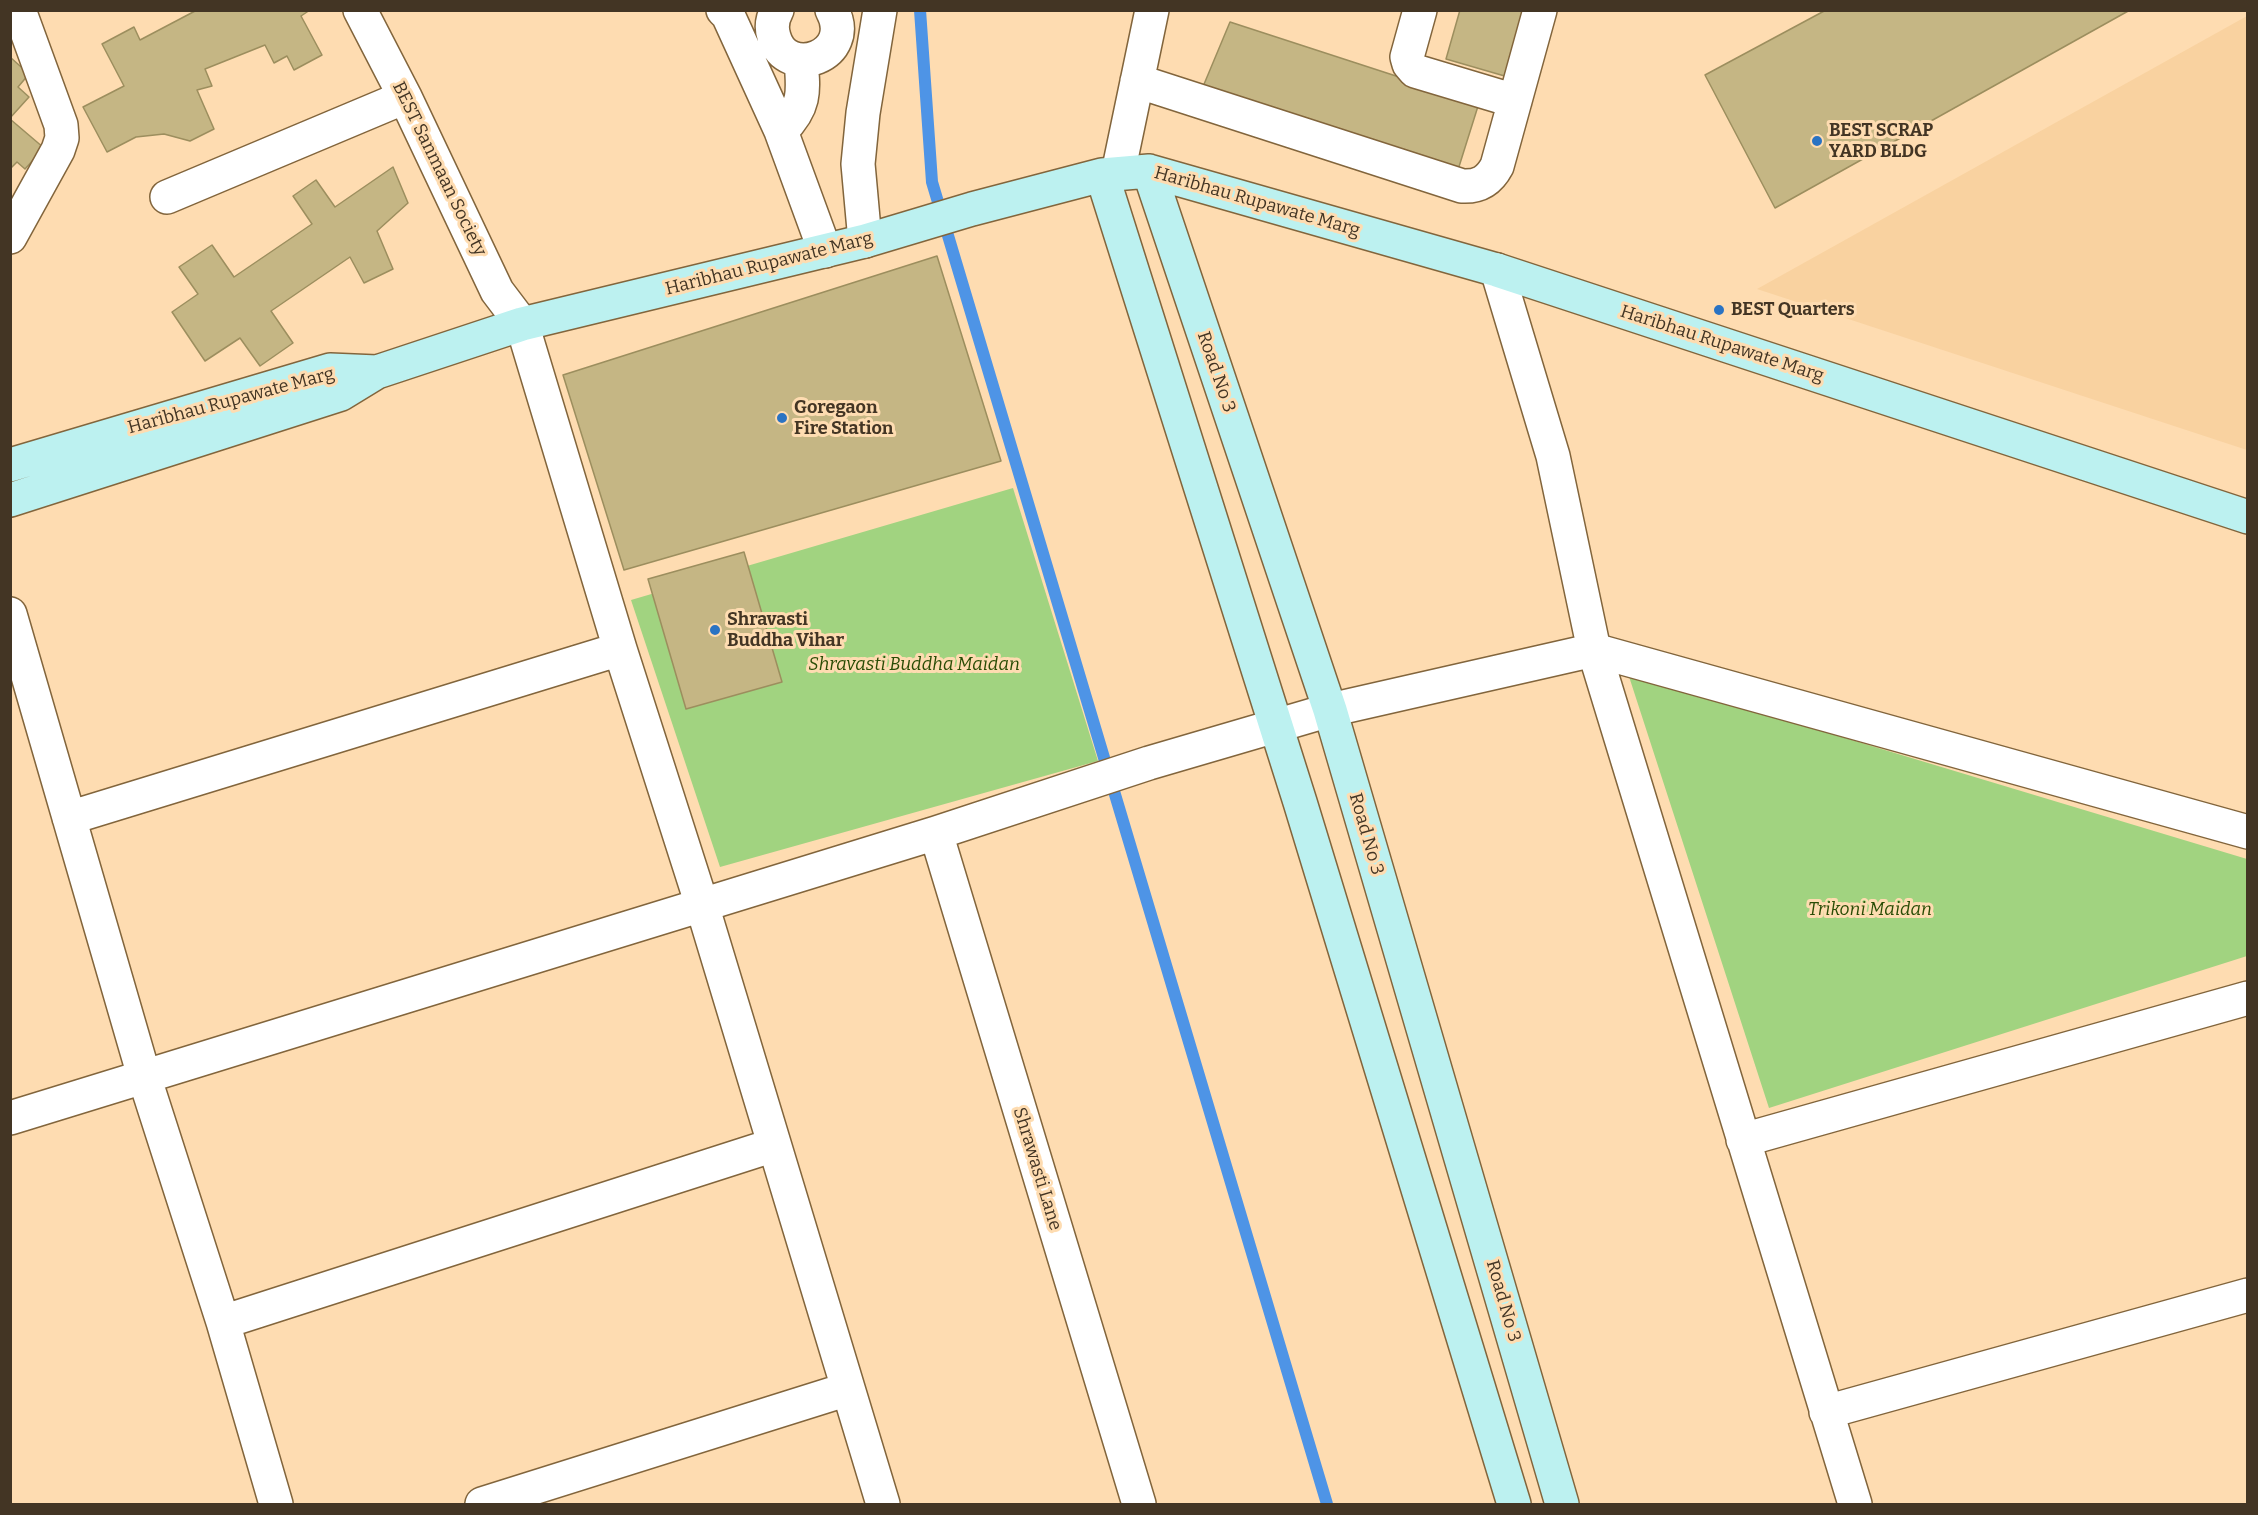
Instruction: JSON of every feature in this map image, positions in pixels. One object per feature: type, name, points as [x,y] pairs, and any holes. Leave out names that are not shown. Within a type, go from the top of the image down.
[{"type":"street","points":[[10,237],[58,150],[62,138],[61,125],[19,10]]},
{"type":"street","name":"BEST Sanmaan Society","points":[[360,10],[405,97],[497,291],[522,324]]},
{"type":"street","points":[[777,10],[772,24],[776,45],[792,58],[801,61],[821,56],[835,41],[837,31],[833,11]]},
{"type":"street","points":[[865,241],[858,164],[862,113],[880,10]]},
{"type":"street","points":[[1152,10],[1137,81],[1123,173],[1276,727],[1514,1504]]},
{"type":"street","points":[[1420,10],[1407,57],[1415,71],[1515,101]]},
{"type":"street","points":[[1137,81],[1462,186],[1473,187],[1492,176],[1497,166],[1540,10]]},
{"type":"street","points":[[736,12],[825,251]]},
{"type":"street","points":[[781,131],[793,119],[804,94],[801,61]]},
{"type":"street","points":[[167,197],[405,97]]},
{"type":"street","name":"Haribhau Rupawate Marg","points":[[10,465],[182,429],[330,370],[377,372],[522,324],[865,241],[972,209],[1123,173],[1497,270],[2247,517]]},
{"type":"street","name":"Road No 3","points":[[1123,173],[1330,710],[1562,1504]]},
{"type":"street","points":[[1497,270],[1553,456],[1594,650],[1855,1504]]},
{"type":"street","points":[[522,324],[620,649],[702,904],[883,1504]]},
{"type":"street","points":[[10,500],[182,429]]},
{"type":"street","points":[[10,614],[144,1076],[223,1322],[276,1504]]},
{"type":"street","points":[[69,818],[620,649]]},
{"type":"street","points":[[10,1118],[936,832],[1149,763],[1330,710],[1594,650],[2247,832]]},
{"type":"street","name":"Shrawasti Lane","points":[[936,832],[1139,1504]]},
{"type":"street","points":[[1743,1140],[2247,998]]},
{"type":"street","points":[[223,1322],[774,1145]]},
{"type":"street","points":[[1827,1412],[2247,1296]]},
{"type":"street","points":[[482,1504],[848,1389]]},
{"type":"shaded area","points":[[2247,16],[2247,450],[1757,289]]},
{"type":"green space","name":"Shravasti Buddha Maidan","points":[[1013,488],[1098,761],[720,867],[631,600]]},
{"type":"green space","name":"Trikoni Maidan","points":[[1623,658],[1679,688],[2247,859],[2247,956],[1769,1108]]},
{"type":"building","points":[[197,10],[310,10],[301,16],[322,55],[294,70],[287,56],[274,63],[265,45],[205,69],[212,86],[197,90],[214,129],[190,141],[164,134],[136,137],[107,152],[83,107],[124,86],[102,44],[134,27],[140,40]]},
{"type":"building","points":[[1460,10],[1527,10],[1508,77],[1446,59]]},
{"type":"building","name":"BEST SCRAP YARD BLDG","points":[[1826,10],[2130,10],[1775,208],[1705,75]]},
{"type":"building","points":[[1230,22],[1479,103],[1457,173],[1202,89]]},
{"type":"building","points":[[10,57],[29,74],[18,87],[29,97],[10,118]]},
{"type":"building","points":[[10,119],[44,148],[25,169],[17,162],[10,169]]},
{"type":"building","points":[[393,167],[408,203],[377,231],[393,269],[364,283],[350,257],[271,311],[293,343],[260,366],[240,338],[205,361],[172,312],[198,294],[179,267],[212,245],[234,277],[312,224],[293,196],[316,180],[335,207]]},
{"type":"building","name":"Goregaon Fire Station","points":[[937,256],[1001,461],[624,570],[563,375]]},
{"type":"building","name":"Shravasti Buddha Vihar","points":[[744,552],[782,682],[686,709],[648,579]]},
{"type":"waterway","points":[[920,10],[932,182],[1327,1504]]},
{"type":"place","name":"BEST SCRAP YARD BLDG","points":[[1817,141]]},
{"type":"place","name":"BEST Quarters","points":[[1719,310]]},
{"type":"place","name":"Goregaon Fire Station","points":[[782,418]]},
{"type":"place","name":"Shravasti Buddha Vihar","points":[[715,630]]}]
